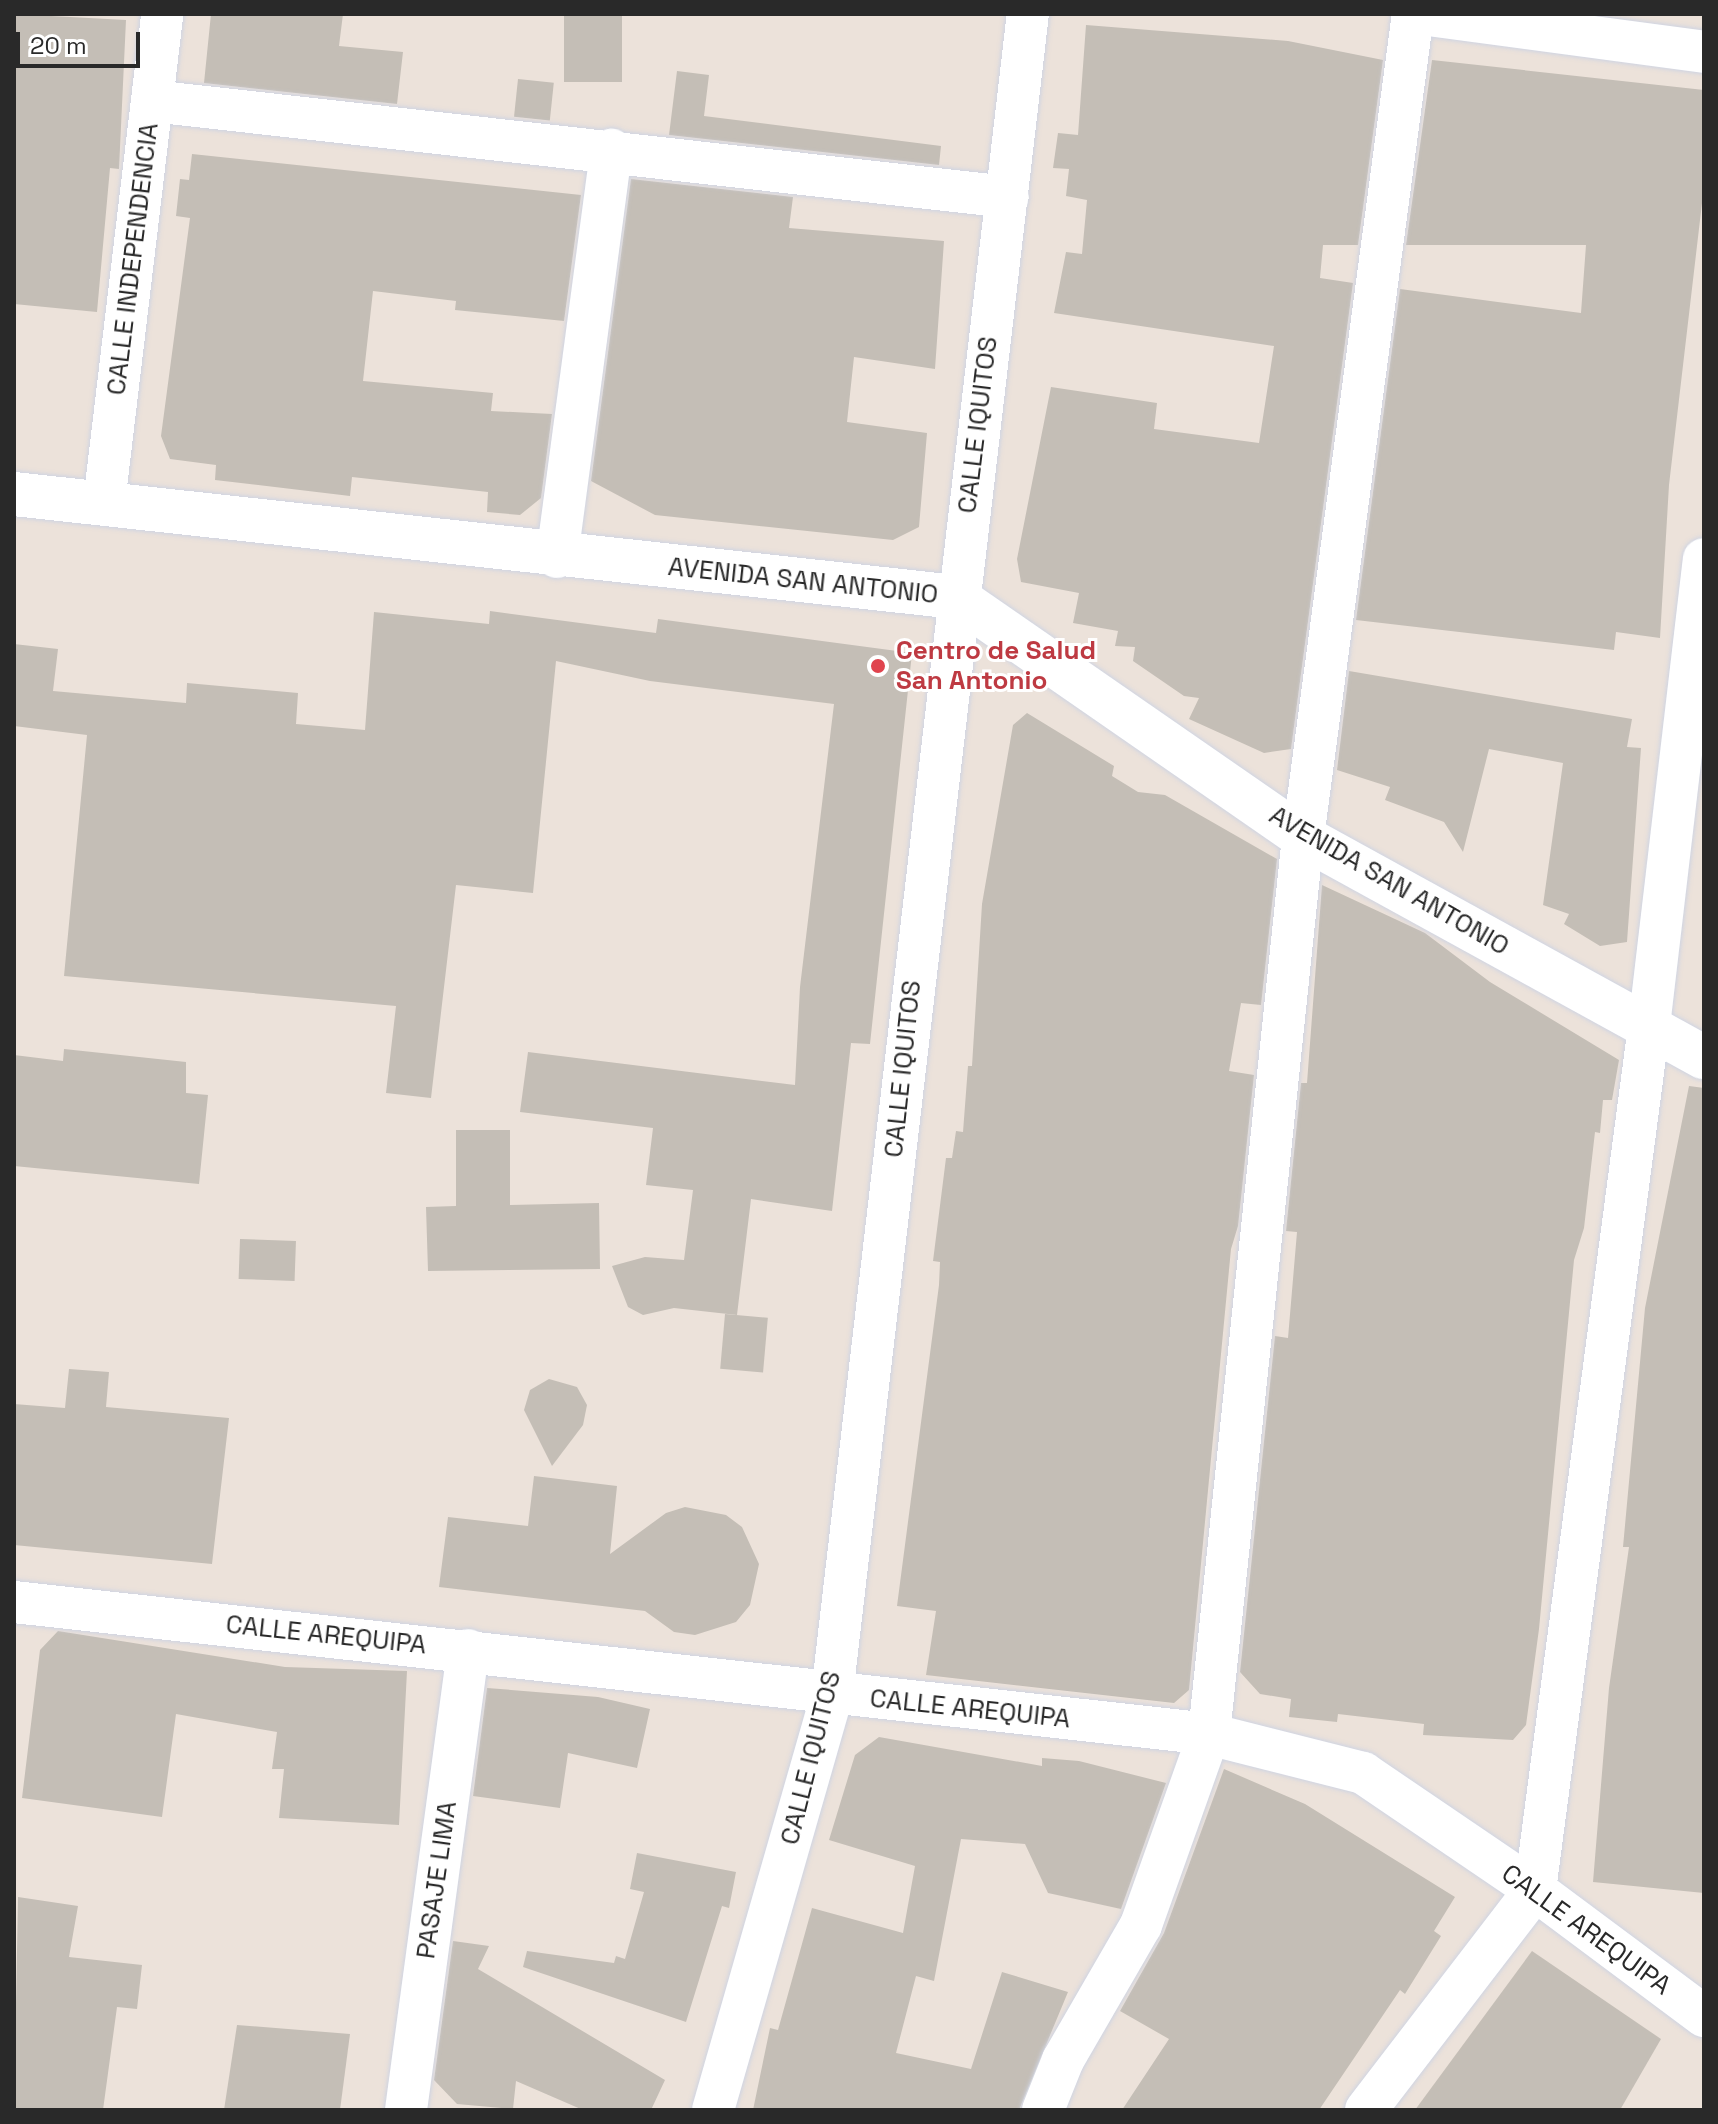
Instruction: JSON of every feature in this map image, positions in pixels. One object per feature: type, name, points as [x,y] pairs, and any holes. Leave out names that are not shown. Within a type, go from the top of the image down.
[{"type":"main road","name":"AVENIDA SAN ANTONIO","points":[[14,494],[557,557],[956,597],[1303,837],[1704,1057]]},
{"type":"street","name":"CALLE INDEPENDENCIA","points":[[104,503],[162,14]]},
{"type":"street","name":"CALLE IQUITOS","points":[[713,2110],[832,1694],[956,597],[1008,197],[1028,14]]},
{"type":"street","points":[[1043,2110],[1063,2060],[1141,1925],[1209,1734],[1303,837],[1413,14]]},
{"type":"street","points":[[1421,14],[1704,52]]},
{"type":"street","points":[[152,101],[611,150],[1008,197]]},
{"type":"street","points":[[557,557],[611,150]]},
{"type":"street","points":[[1366,2110],[1535,1890],[1649,1026],[1704,559]]},
{"type":"street","name":"CALLE AREQUIPA","points":[[14,1604],[468,1650],[832,1694],[1209,1734],[1363,1773],[1535,1890],[1704,2016]]},
{"type":"street","name":"PASAJE LIMA","points":[[406,2110],[468,1650]]},
{"type":"building","points":[[14,14],[126,20],[119,169],[110,168],[97,312],[14,304]]},
{"type":"building","points":[[211,14],[343,14],[339,46],[403,52],[397,104],[204,83]]},
{"type":"building","points":[[564,14],[622,14],[622,82],[564,82]]},
{"type":"building","points":[[1086,25],[1288,41],[1383,60],[1358,245],[1323,245],[1320,278],[1353,283],[1291,749],[1264,753],[1189,719],[1199,698],[1184,696],[1133,661],[1135,647],[1115,646],[1118,631],[1073,623],[1079,593],[1021,582],[1017,559],[1051,387],[1157,403],[1154,429],[1259,443],[1274,346],[1054,313],[1066,252],[1082,254],[1087,200],[1066,196],[1069,169],[1053,168],[1058,133],[1078,135]]},
{"type":"building","points":[[1432,60],[1704,90],[1704,186],[1669,485],[1660,638],[1616,632],[1614,650],[1356,620],[1400,289],[1581,313],[1586,245],[1406,245]]},
{"type":"building","points":[[677,71],[709,75],[704,116],[941,146],[939,165],[669,135]]},
{"type":"building","points":[[518,79],[554,83],[550,121],[514,117]]},
{"type":"building","points":[[192,154],[581,195],[564,321],[455,310],[456,301],[373,291],[363,381],[493,393],[491,411],[552,414],[541,498],[520,515],[487,512],[488,492],[352,477],[350,496],[215,480],[216,465],[170,459],[161,436],[190,218],[176,216],[180,179],[189,180]]},
{"type":"building","points":[[631,179],[793,197],[789,228],[944,241],[935,369],[854,357],[847,422],[927,433],[919,527],[893,540],[655,515],[591,481]]},
{"type":"building","points":[[490,611],[656,633],[658,619],[912,653],[870,1044],[851,1043],[832,1211],[751,1199],[737,1315],[674,1308],[643,1315],[628,1307],[612,1266],[645,1257],[684,1260],[693,1190],[646,1185],[653,1128],[520,1112],[528,1052],[795,1085],[800,987],[834,704],[650,681],[556,661],[533,893],[456,885],[431,1098],[386,1093],[396,1006],[64,976],[87,735],[14,726],[14,644],[58,649],[53,691],[186,703],[187,683],[298,693],[296,724],[365,730],[374,612],[489,624]]},
{"type":"building","points":[[1349,671],[1632,719],[1627,747],[1641,748],[1627,942],[1600,946],[1564,924],[1569,914],[1543,905],[1563,763],[1489,749],[1463,852],[1444,822],[1385,800],[1390,787],[1337,770]]},
{"type":"building","points":[[1027,713],[1114,766],[1112,776],[1138,792],[1165,795],[1277,859],[1261,1005],[1241,1003],[1229,1071],[1254,1075],[1238,1226],[1231,1249],[1189,1690],[1174,1703],[926,1675],[936,1611],[897,1606],[939,1285],[940,1262],[933,1261],[946,1158],[952,1158],[956,1131],[963,1132],[968,1066],[972,1066],[982,904],[1013,725]]},
{"type":"building","points":[[1322,885],[1425,933],[1490,982],[1619,1060],[1612,1100],[1603,1100],[1600,1133],[1595,1132],[1584,1228],[1574,1260],[1539,1629],[1526,1725],[1513,1740],[1423,1735],[1424,1724],[1338,1714],[1337,1722],[1289,1717],[1291,1699],[1260,1694],[1240,1672],[1275,1336],[1288,1338],[1297,1232],[1286,1231],[1301,1083],[1307,1083]]},
{"type":"building","points":[[64,1049],[186,1062],[186,1093],[208,1095],[199,1184],[14,1166],[14,1055],[63,1061]]},
{"type":"building","points":[[1689,1086],[1704,1088],[1704,1893],[1593,1882],[1609,1688],[1629,1547],[1623,1547],[1645,1308]]},
{"type":"building","points":[[456,1130],[510,1130],[510,1205],[599,1203],[600,1269],[428,1271],[426,1207],[456,1206]]},
{"type":"building","points":[[240,1239],[296,1241],[295,1281],[239,1279]]},
{"type":"building","points":[[725,1314],[768,1318],[763,1373],[720,1369]]},
{"type":"building","points":[[69,1369],[109,1372],[106,1407],[229,1418],[212,1564],[14,1545],[14,1404],[65,1408]]},
{"type":"building","points":[[549,1379],[577,1387],[587,1405],[583,1425],[552,1466],[524,1410],[530,1390]]},
{"type":"building","points":[[534,1476],[617,1486],[610,1554],[666,1513],[685,1507],[726,1515],[742,1527],[759,1564],[750,1605],[736,1622],[695,1635],[674,1632],[645,1611],[439,1587],[448,1517],[528,1526]]},
{"type":"building","points":[[58,1631],[285,1667],[407,1671],[399,1825],[279,1818],[284,1769],[272,1769],[277,1732],[176,1714],[162,1817],[22,1798],[40,1650]]},
{"type":"building","points":[[487,1688],[598,1697],[650,1709],[637,1768],[568,1753],[560,1808],[473,1796]]},
{"type":"building","points":[[879,1737],[1042,1766],[1042,1758],[1079,1761],[1166,1783],[1121,1909],[1048,1893],[1025,1844],[961,1839],[934,1981],[916,1976],[896,2053],[971,2069],[1002,1972],[1068,1992],[1019,2110],[753,2110],[770,2028],[778,2030],[812,1908],[903,1933],[915,1866],[829,1840],[855,1755]]},
{"type":"building","points":[[1224,1769],[1305,1804],[1455,1897],[1434,1931],[1441,1936],[1405,1994],[1400,1990],[1319,2110],[1122,2110],[1169,2039],[1120,2011],[1164,1933]]},
{"type":"building","points":[[637,1853],[736,1872],[729,1908],[722,1906],[686,2022],[523,1967],[527,1951],[614,1963],[616,1956],[625,1959],[644,1892],[630,1889]]},
{"type":"building","points":[[18,1897],[78,1906],[69,1957],[142,1965],[137,2009],[117,2007],[103,2110],[14,2110]]},
{"type":"building","points":[[453,1941],[489,1946],[478,1969],[665,2080],[651,2110],[583,2110],[516,2081],[513,2109],[457,2104],[434,2080]]},
{"type":"building","points":[[1532,1951],[1661,2039],[1620,2110],[1415,2110]]},
{"type":"building","points":[[237,2025],[350,2034],[340,2110],[224,2110]]},
{"type":"place","name":"Centro de Salud San Antonio","points":[[878,666]]}]
